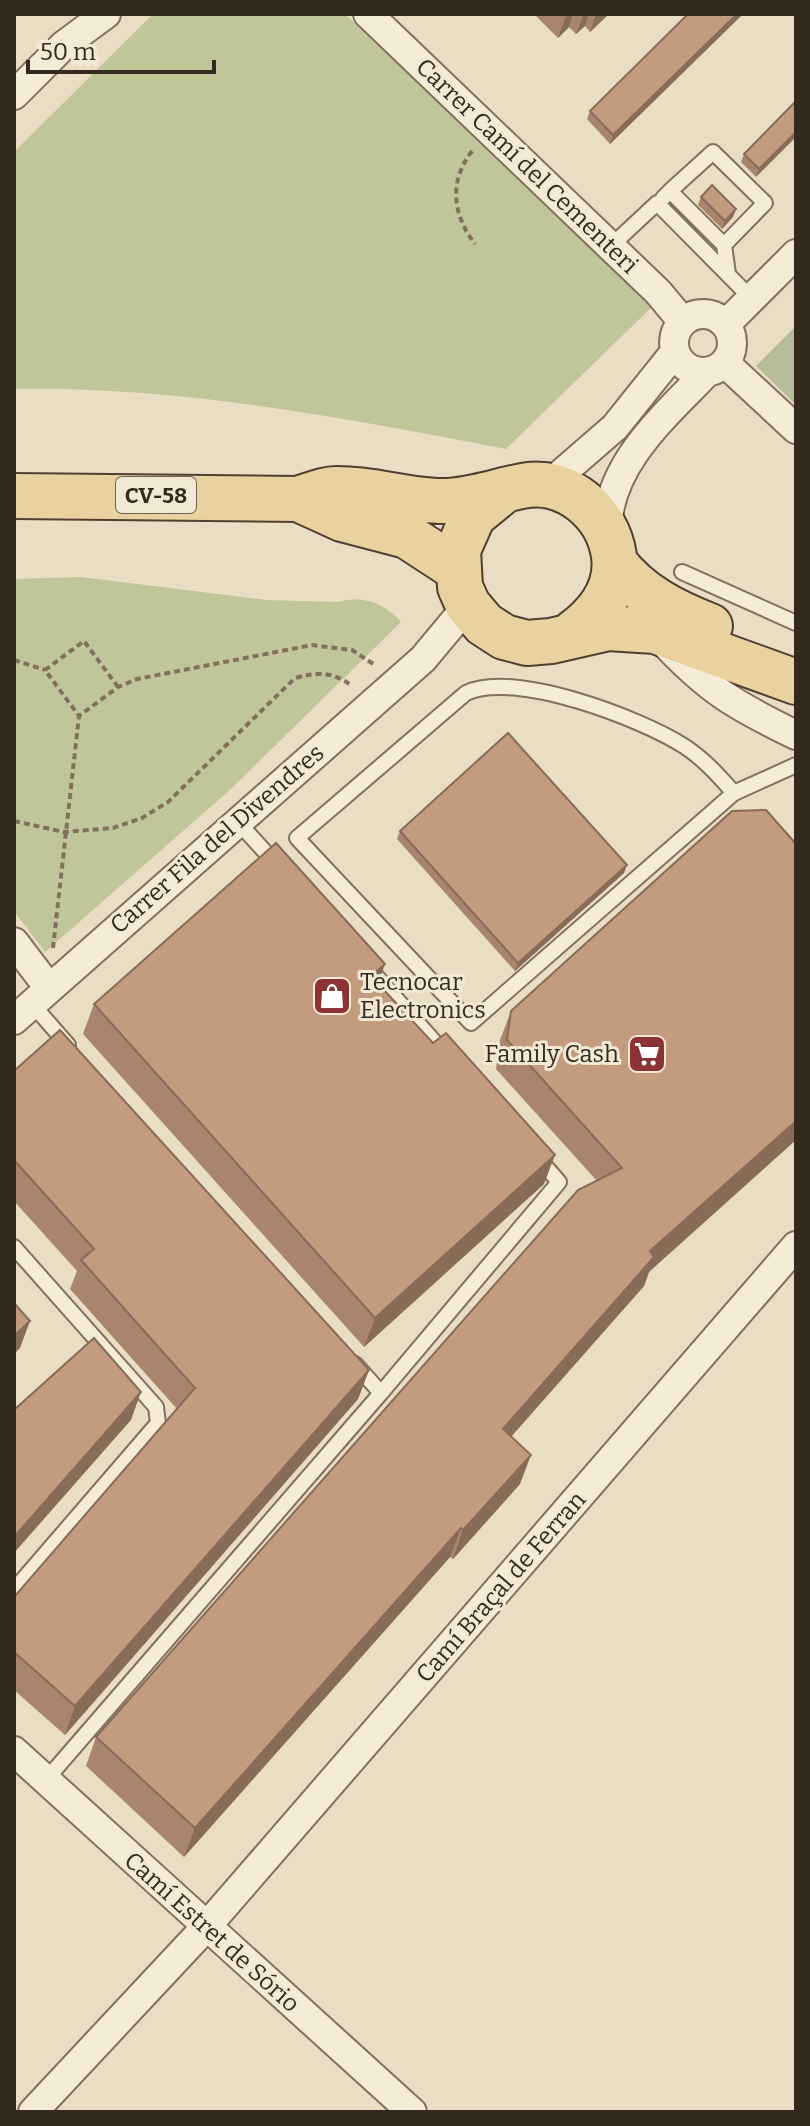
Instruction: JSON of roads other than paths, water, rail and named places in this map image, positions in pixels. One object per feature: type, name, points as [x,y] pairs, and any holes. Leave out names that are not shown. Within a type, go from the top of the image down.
[{"type":"main road","name":"CV-58","points":[[14,496],[298,499],[337,488],[444,502],[524,486],[547,486]]},
{"type":"main road","points":[[547,486],[572,493],[593,509],[628,580],[664,607],[722,631],[796,674]]},
{"type":"main road","points":[[469,599],[463,532],[473,516],[501,493]]},
{"type":"main road","name":"CV-58","points":[[298,499],[342,519],[407,536],[504,637],[527,643],[551,641],[573,633],[608,628],[655,631],[796,682]]},
{"type":"main road","name":"CV-58","points":[[573,633],[604,604],[612,584],[611,546]]},
{"type":"street","points":[[14,95],[64,45],[106,14]]},
{"type":"street","name":"Carrer Camí del Cementeri","points":[[368,14],[611,246],[658,292],[683,322]]},
{"type":"street","points":[[726,324],[796,254]]},
{"type":"street","points":[[611,546],[607,503],[619,474],[655,429],[716,368],[732,348],[726,324],[710,314],[700,313],[683,322],[674,336],[675,352],[688,368],[716,368],[796,429]]},
{"type":"street","points":[[547,486],[615,427],[675,352]]},
{"type":"street","name":"Carrer Fila del Divendres","points":[[31,1004],[423,659],[469,599]]},
{"type":"street","points":[[655,631],[690,671],[730,703],[796,735]]},
{"type":"street","points":[[14,942],[31,1004]]},
{"type":"street","name":"Camí Braçal de Ferran","points":[[33,2112],[206,1927],[796,1246]]},
{"type":"street","name":"Camí Estret de Sório","points":[[14,1751],[412,2112]]},
{"type":"lane","points":[[611,246],[713,152],[765,203],[724,245]]},
{"type":"lane","points":[[670,191],[724,245],[728,275]]},
{"type":"lane","points":[[657,203],[752,299]]},
{"type":"lane","points":[[682,572],[796,623]]},
{"type":"lane","points":[[734,793],[704,761],[683,745],[634,723],[545,691],[478,687],[466,693],[297,838],[471,1023],[734,793],[796,765]]},
{"type":"lane","points":[[237,821],[289,879]]},
{"type":"lane","points":[[362,960],[455,1065]]},
{"type":"lane","points":[[31,1004],[74,1052]]},
{"type":"lane","points":[[45,1781],[559,1182],[528,1147]]},
{"type":"lane","points":[[14,1247],[156,1407],[158,1423],[14,1590]]},
{"type":"lane","points":[[349,1358],[381,1393]]},
{"type":"place","name":"Tecnocar Electronics","points":[[332,996]]},
{"type":"place","name":"Family Cash","points":[[647,1054]]}]
